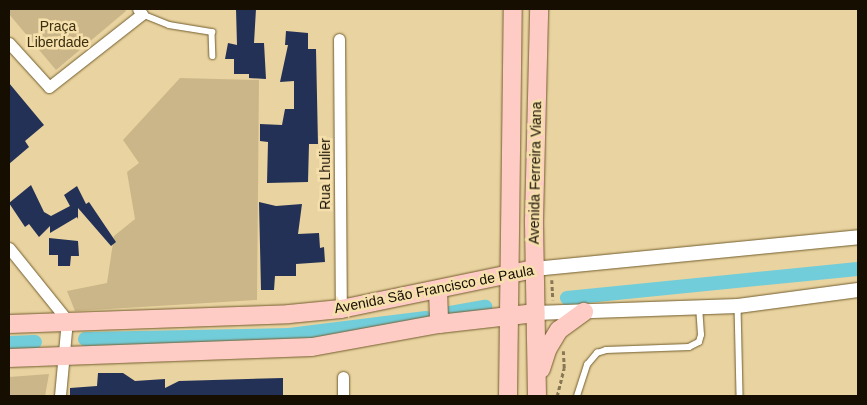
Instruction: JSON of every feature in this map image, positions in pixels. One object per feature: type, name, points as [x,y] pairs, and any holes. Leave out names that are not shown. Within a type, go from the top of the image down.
[{"type":"main road","name":"Avenida Ferreira Viana","points":[[508,396],[508,274],[513,9]]},
{"type":"main road","name":"Avenida Ferreira Viana","points":[[537,390],[534,269],[539,9]]},
{"type":"main road","name":"Avenida São Francisco de Paula","points":[[9,324],[67,320],[288,314],[341,309],[534,269]]},
{"type":"main road","points":[[433,290],[435,325]]},
{"type":"main road","points":[[537,390],[555,335],[564,324],[584,312]]},
{"type":"main road","points":[[9,358],[312,347],[435,325],[535,313]]},
{"type":"street","points":[[9,43],[48,87],[140,12]]},
{"type":"street","name":"Rua Lhulier","points":[[340,39],[341,309]]},
{"type":"street","name":"Avenida São Francisco de Paula","points":[[534,269],[858,237]]},
{"type":"street","points":[[9,248],[67,320],[66,355],[60,396]]},
{"type":"street","points":[[535,313],[698,309],[738,306],[858,290]]},
{"type":"street","points":[[343,377],[343,396]]},
{"type":"lane","points":[[140,12],[169,25],[212,32],[213,56]]},
{"type":"lane","points":[[738,306],[740,396]]},
{"type":"lane","points":[[577,396],[586,365],[597,353],[606,350],[690,347],[698,342],[702,335],[698,309]]},
{"type":"green space","name":"Praça Liberdade","points":[[9,9],[124,9],[126,11],[56,70],[9,14]]},
{"type":"green space","points":[[180,78],[259,80],[257,300],[75,311],[67,291],[107,283],[114,236],[135,219],[127,172],[139,163],[123,140]]},
{"type":"green space","points":[[49,374],[45,396],[9,396],[9,377]]},
{"type":"building","points":[[236,9],[256,9],[254,43],[264,43],[266,79],[249,78],[249,74],[234,74],[234,59],[225,59],[228,43],[237,45]]},
{"type":"building","points":[[286,31],[308,33],[308,49],[316,49],[318,144],[309,144],[308,182],[267,183],[268,142],[260,141],[260,124],[282,125],[285,109],[294,109],[294,81],[280,82],[288,45],[285,45]]},
{"type":"building","points":[[9,83],[44,125],[25,141],[29,147],[9,164]]},
{"type":"building","points":[[31,185],[44,212],[51,216],[70,206],[64,195],[77,186],[86,204],[89,202],[116,242],[111,246],[78,208],[78,219],[77,217],[50,233],[50,226],[39,237],[29,224],[25,227],[9,203]]},
{"type":"building","points":[[259,202],[276,206],[302,204],[298,234],[319,233],[320,248],[324,247],[325,262],[296,264],[296,276],[275,276],[274,290],[261,290]]},
{"type":"building","points":[[49,238],[78,241],[79,256],[71,256],[70,266],[58,266],[58,255],[49,255]]},
{"type":"building","points":[[98,373],[123,373],[135,381],[165,379],[165,388],[179,381],[283,378],[283,396],[70,396],[70,388],[97,386]]},
{"type":"waterway","points":[[567,298],[858,269]]},
{"type":"waterway","points":[[450,313],[485,307]]},
{"type":"waterway","points":[[85,339],[289,335],[426,318]]},
{"type":"waterway","points":[[9,343],[35,342]]}]
